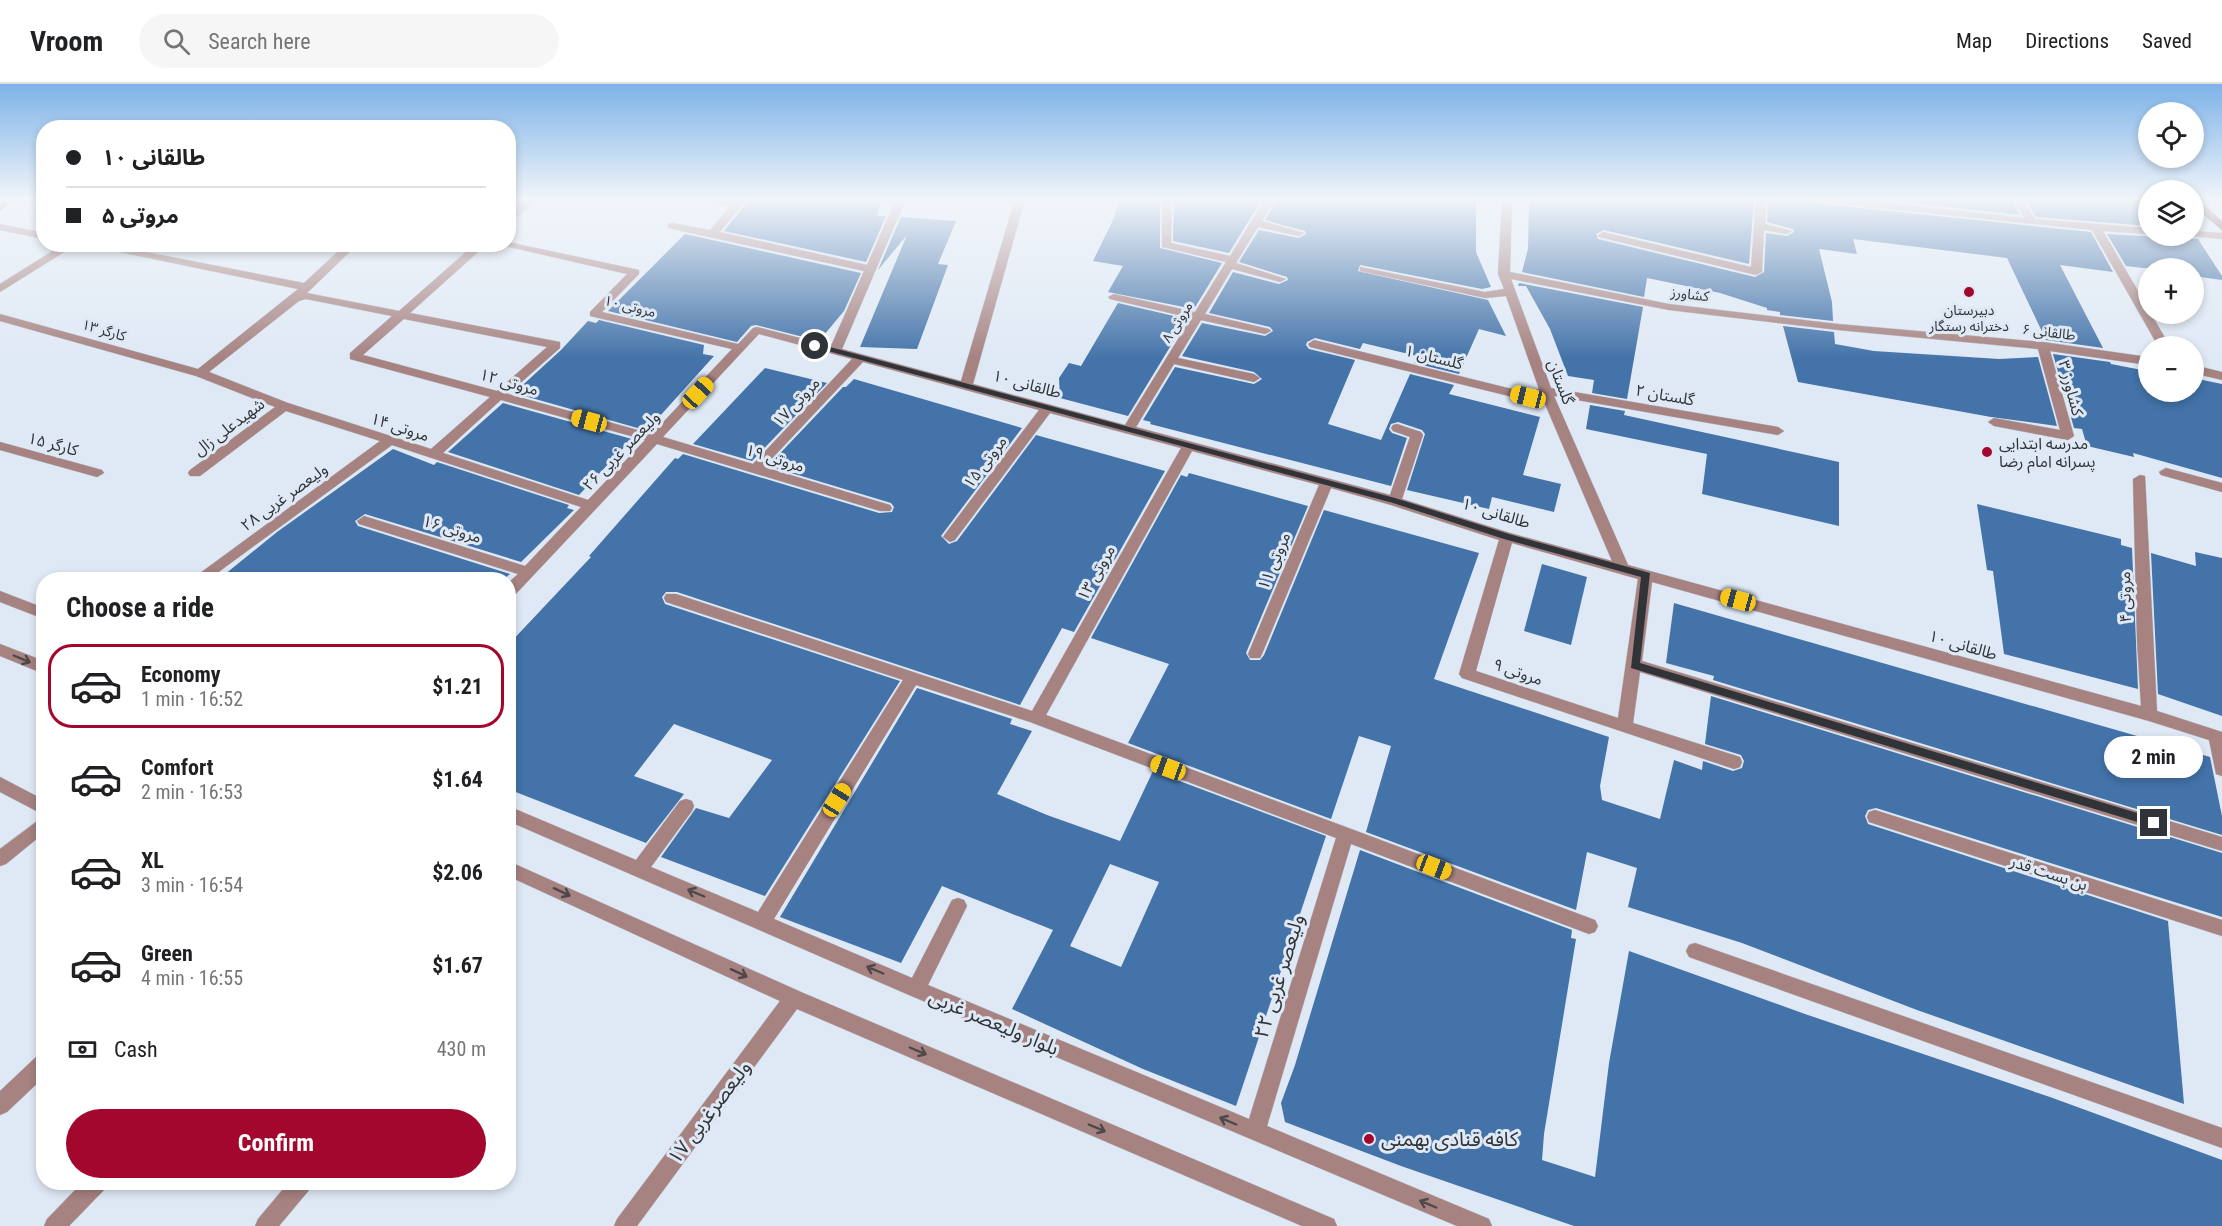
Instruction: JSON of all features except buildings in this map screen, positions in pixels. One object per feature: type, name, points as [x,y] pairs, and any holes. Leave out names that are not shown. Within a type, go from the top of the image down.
[{"type":"street","points":[[0,290],[59,252]]},
{"type":"street","points":[[128,252],[306,287]]},
{"type":"street","points":[[200,373],[295,298],[344,252]]},
{"type":"street","points":[[401,315],[473,252]]},
{"type":"street","name":"مروتی ۱۰","points":[[541,252],[635,272],[594,314],[741,348]]},
{"type":"street","points":[[795,252],[869,269]]},
{"type":"street","points":[[835,351],[877,252]]},
{"type":"street","points":[[966,386],[1005,252]]},
{"type":"street","points":[[1192,252],[1231,262],[1280,279]]},
{"type":"street","name":"مروتی ۸","points":[[1128,429],[1237,252]]},
{"type":"street","name":"گلستان","points":[[1505,252],[1504,274],[1546,391],[1622,568]]},
{"type":"street","points":[[1675,252],[1756,272],[1758,252]]},
{"type":"street","points":[[2110,252],[2158,336]]},
{"type":"street","points":[[1365,269],[1485,295],[1510,292]]},
{"type":"street","name":"کشاورز","points":[[1504,274],[1670,307],[1838,327]]},
{"type":"street","points":[[295,298],[306,296],[556,345],[433,455]]},
{"type":"street","points":[[1114,297],[1265,331]]},
{"type":"street","name":"مروتی ۱۲","points":[[401,315],[354,356],[656,439]]},
{"type":"street","name":"کارگر ۱۳","points":[[0,317],[200,373]]},
{"type":"street","name":"طالقانی ۶","points":[[1838,327],[2043,346],[2138,360]]},
{"type":"street","name":"طالقانی ۱۰","points":[[757,330],[1395,501],[1507,537],[2149,715],[2219,737]]},
{"type":"street","name":"ولیعصر غربی ۲۶","points":[[516,585],[757,330]]},
{"type":"street","name":"گلستان ۱","points":[[1314,344],[1528,397],[1546,391]]},
{"type":"street","name":"کشاورز ۳","points":[[1994,422],[2068,436],[2043,346]]},
{"type":"street","name":"مروتی ۱۷","points":[[755,470],[860,358]]},
{"type":"street","points":[[1171,360],[1254,378]]},
{"type":"street","points":[[2204,372],[2222,376]]},
{"type":"street","name":"مروتی ۱۴","points":[[200,373],[284,406],[592,506]]},
{"type":"street","name":"گلستان ۲","points":[[1546,391],[1778,431]]},
{"type":"street","name":"شهیدعلی زال","points":[[195,473],[284,406]]},
{"type":"street","name":"مروتی ۱۵","points":[[950,537],[1047,408]]},
{"type":"street","points":[[1395,501],[1417,435],[1397,428]]},
{"type":"street","name":"مروتی ۱۹","points":[[656,439],[885,508]]},
{"type":"street","name":"ولیعصر غربی ۲۸","points":[[209,572],[389,441]]},
{"type":"street","name":"کارگر ۱۵","points":[[0,446],[97,473]]},
{"type":"street","name":"مروتی ۱۳","points":[[1036,718],[1188,446]]},
{"type":"street","points":[[2166,472],[2222,488]]},
{"type":"street","name":"مروتی ۴","points":[[2140,478],[2144,642],[2149,715]]},
{"type":"street","name":"مروتی ۱۱","points":[[1255,654],[1327,483]]},
{"type":"street","name":"مروتی ۱۶","points":[[364,521],[528,572]]},
{"type":"street","name":"مروتی ۹","points":[[1507,537],[1467,674],[1625,727]]},
{"type":"street","points":[[1646,575],[1625,727],[1734,762]]},
{"type":"street","points":[[0,596],[36,611]]},
{"type":"street","points":[[671,598],[1036,718],[1589,926]]},
{"type":"street","points":[[0,650],[36,665]]},
{"type":"street","points":[[1635,665],[2222,844]]},
{"type":"street","points":[[762,922],[913,677]]},
{"type":"street","points":[[2219,737],[2222,769]]},
{"type":"street","points":[[0,784],[36,804]]},
{"type":"street","points":[[639,869],[686,806]]},
{"type":"street","name":"بلوار ولیعصر غربی","points":[[516,816],[916,989],[1482,1226]]},
{"type":"street","name":"بن بست قدر","points":[[1875,817],[2222,928]]},
{"type":"street","points":[[0,859],[36,830]]},
{"type":"street","name":"ولیعصر غربی ۲۲","points":[[1255,1132],[1346,833]]},
{"type":"street","points":[[516,872],[794,998],[1327,1226]]},
{"type":"street","points":[[916,989],[958,906]]},
{"type":"street","points":[[1695,951],[2222,1138]]},
{"type":"street","name":"ولیعصرغربی ۱۷","points":[[624,1226],[794,998]]},
{"type":"street","points":[[0,1105],[36,1071]]},
{"type":"street","points":[[54,1226],[90,1190]]},
{"type":"street","points":[[265,1226],[296,1190]]},
{"type":"place","name":"دبیرستان دخترانه رستگار","points":[[1969,292]]},
{"type":"place","name":"مدرسه ابتدایی پسرانه امام رضا","points":[[1987,452]]},
{"type":"place","name":"کافه قنادی بهمنی","points":[[1369,1139]]},
{"type":"route","points":[[815,346],[1395,501],[1507,537],[1646,575],[1635,665],[2154,823]]}]
